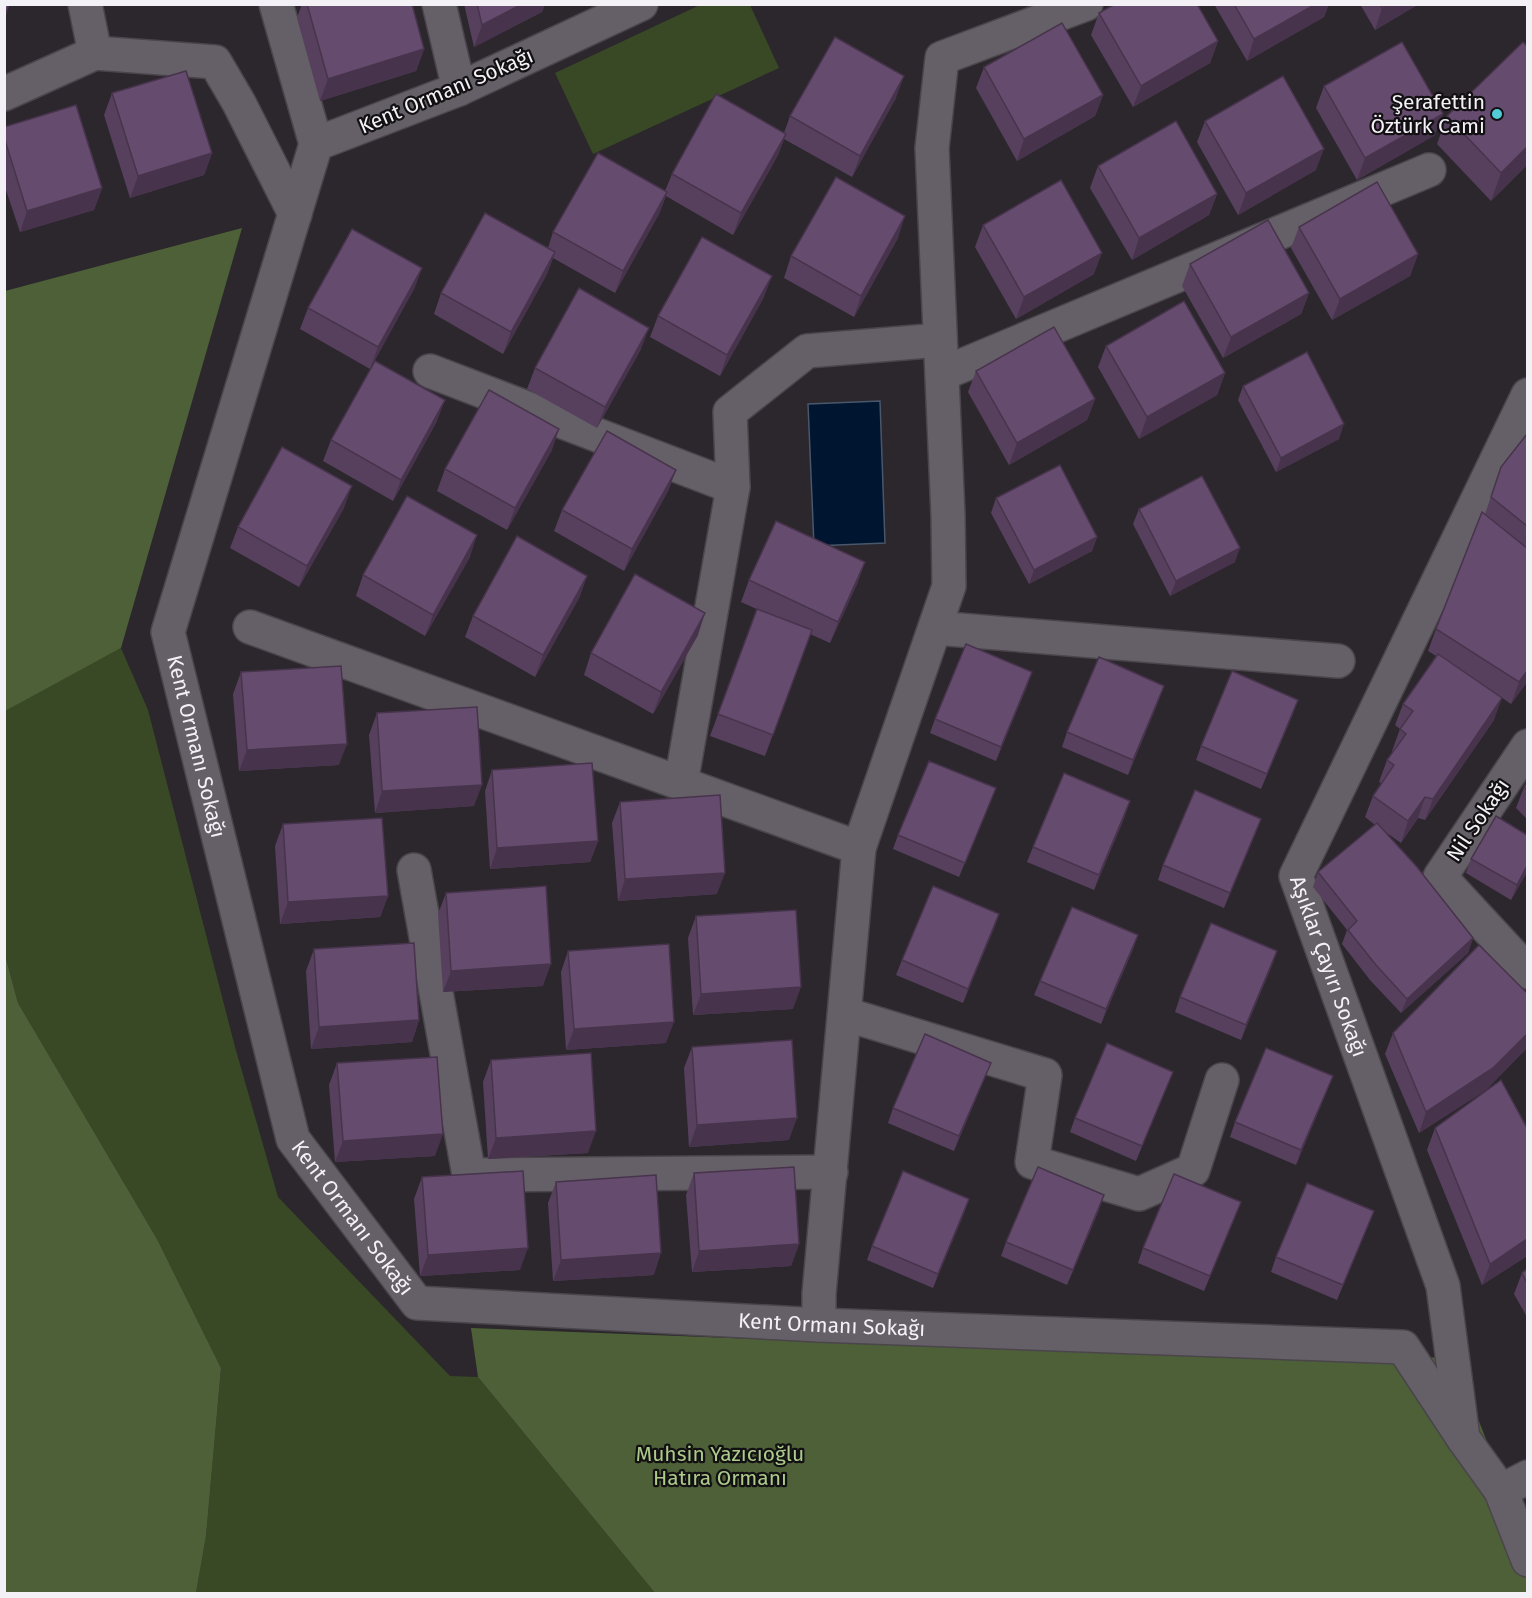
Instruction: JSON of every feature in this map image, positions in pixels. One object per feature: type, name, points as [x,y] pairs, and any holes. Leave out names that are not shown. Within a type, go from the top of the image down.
[{"type":"street","points":[[86,4],[95,53]]},
{"type":"street","points":[[276,4],[316,144]]},
{"type":"street","points":[[439,4],[459,88]]},
{"type":"street","name":"Kent Ormanı Sokağı","points":[[641,4],[459,88],[316,144],[168,632],[292,1139],[417,1303],[819,1310],[1402,1347],[1463,1438]]},
{"type":"street","points":[[819,1310],[860,848],[949,586],[932,148],[942,58],[1086,4]]},
{"type":"street","points":[[4,94],[95,53],[215,62],[239,103],[295,214]]},
{"type":"street","points":[[942,374],[1429,170]]},
{"type":"street","points":[[681,783],[733,487],[730,412],[807,351],[940,340]]},
{"type":"street","points":[[430,372],[733,487]]},
{"type":"street","name":"Aşıklar Çayırı Sokağı","points":[[1527,395],[1296,876],[1443,1286],[1463,1438],[1514,1484],[1527,1560]]},
{"type":"street","points":[[250,627],[860,848]]},
{"type":"street","points":[[935,628],[1338,661]]},
{"type":"street","name":"Nil Sokağı","points":[[1527,746],[1440,877],[1527,972]]},
{"type":"street","points":[[414,870],[469,1175],[831,1172]]},
{"type":"street","points":[[845,1014],[1045,1075],[1032,1162],[1139,1194],[1193,1170],[1222,1080]]},
{"type":"green space","points":[[702,4],[750,5],[779,68],[593,154],[555,73]]},
{"type":"green space","points":[[242,228],[121,648],[5,711],[5,291]]},
{"type":"green space","points":[[121,648],[148,710],[235,1047],[278,1197],[450,1376],[478,1377],[655,1593],[196,1593],[206,1536],[221,1368],[157,1239],[18,1003],[5,955],[4,711]]},
{"type":"green space","points":[[5,955],[18,1003],[157,1239],[221,1368],[206,1536],[196,1593],[5,1593]]},
{"type":"green space","name":"Muhsin Yazıcıoğlu Hatıra Ormanı","points":[[471,1328],[839,1342],[1454,1358],[1527,1543],[1527,1593],[655,1593],[478,1377]]},
{"type":"water","points":[[880,401],[885,543],[814,546],[808,404]]},
{"type":"building","points":[[4,4],[9,4],[4,19]]},
{"type":"building","points":[[307,4],[412,4],[424,49],[328,79]]},
{"type":"building","points":[[477,4],[522,4],[482,25]]},
{"type":"building","points":[[1115,4],[1197,4],[1218,41],[1141,86],[1099,13]]},
{"type":"building","points":[[1234,4],[1316,4],[1254,39]]},
{"type":"building","points":[[1062,23],[1103,95],[1024,139],[984,67]]},
{"type":"building","points":[[835,37],[904,76],[860,156],[790,116]]},
{"type":"building","points":[[1402,42],[1443,114],[1365,158],[1324,86]]},
{"type":"building","name":"Şerafettin Öztürk Cami","points":[[1523,42],[1527,46],[1527,147],[1501,173],[1447,116]]},
{"type":"building","points":[[186,71],[212,153],[138,176],[112,93]]},
{"type":"building","points":[[1283,76],[1324,149],[1246,193],[1205,121]]},
{"type":"building","points":[[716,94],[786,134],[741,213],[672,174]]},
{"type":"building","points":[[76,105],[102,188],[27,211],[4,137],[4,127]]},
{"type":"building","points":[[1176,121],[1217,194],[1139,238],[1098,166]]},
{"type":"building","points":[[598,153],[667,192],[623,271],[553,232]]},
{"type":"building","points":[[836,177],[905,216],[861,296],[791,256]]},
{"type":"building","points":[[1061,180],[1102,253],[1024,297],[983,225]]},
{"type":"building","points":[[1377,182],[1418,254],[1340,299],[1299,227]]},
{"type":"building","points":[[485,213],[555,252],[511,332],[441,293]]},
{"type":"building","points":[[1268,220],[1309,293],[1231,337],[1190,264]]},
{"type":"building","points":[[352,229],[422,268],[378,347],[308,308]]},
{"type":"building","points":[[702,237],[772,276],[727,355],[658,316]]},
{"type":"building","points":[[579,288],[649,328],[605,407],[535,368]]},
{"type":"building","points":[[1184,301],[1225,373],[1147,417],[1106,346]]},
{"type":"building","points":[[1054,327],[1095,399],[1017,443],[976,371]]},
{"type":"building","points":[[1307,352],[1344,424],[1281,458],[1243,386]]},
{"type":"building","points":[[375,361],[445,400],[401,480],[331,440]]},
{"type":"building","points":[[489,390],[559,429],[515,508],[445,469]]},
{"type":"building","points":[[607,431],[676,470],[632,549],[562,510]]},
{"type":"building","points":[[1527,434],[1527,526],[1491,497],[1501,467]]},
{"type":"building","points":[[282,447],[352,486],[307,566],[238,527]]},
{"type":"building","points":[[1060,465],[1097,537],[1034,570],[996,498]]},
{"type":"building","points":[[1202,476],[1240,548],[1176,581],[1139,509]]},
{"type":"building","points":[[407,496],[477,535],[433,615],[363,575]]},
{"type":"building","points":[[1482,512],[1527,548],[1527,671],[1519,682],[1436,629]]},
{"type":"building","points":[[776,521],[865,562],[838,622],[749,580]]},
{"type":"building","points":[[517,536],[587,576],[543,655],[473,616]]},
{"type":"building","points":[[635,574],[705,613],[661,692],[591,653]]},
{"type":"building","points":[[757,609],[812,630],[773,735],[718,714]]},
{"type":"building","points":[[966,644],[1032,672],[1001,747],[935,719]]},
{"type":"building","points":[[1438,654],[1502,698],[1433,799],[1425,797],[1408,821],[1373,796],[1394,765],[1387,760],[1406,734],[1400,729],[1413,711],[1403,704]]},
{"type":"building","points":[[1099,657],[1164,686],[1133,760],[1067,732]]},
{"type":"building","points":[[341,666],[347,744],[247,750],[241,672]]},
{"type":"building","points":[[1232,671],[1298,700],[1267,774],[1201,746]]},
{"type":"building","points":[[477,707],[482,785],[382,791],[377,713]]},
{"type":"building","points":[[929,761],[996,788],[965,863],[898,835]]},
{"type":"building","points":[[592,763],[598,841],[497,848],[492,770]]},
{"type":"building","points":[[1064,773],[1130,801],[1099,875],[1033,847]]},
{"type":"building","points":[[1195,790],[1261,819],[1230,893],[1163,865]]},
{"type":"building","points":[[720,795],[725,873],[625,879],[620,802]]},
{"type":"building","points":[[1496,816],[1527,835],[1527,866],[1517,885],[1471,859]]},
{"type":"building","points":[[382,818],[388,896],[288,902],[283,824]]},
{"type":"building","points":[[1377,823],[1417,867],[1473,938],[1407,999],[1348,930],[1357,921],[1318,872]]},
{"type":"building","points":[[546,886],[551,964],[451,971],[446,893]]},
{"type":"building","points":[[933,886],[999,914],[968,989],[902,960]]},
{"type":"building","points":[[1072,907],[1138,935],[1106,1009],[1040,981]]},
{"type":"building","points":[[796,910],[801,987],[701,994],[696,916]]},
{"type":"building","points":[[1211,923],[1277,951],[1246,1025],[1180,997]]},
{"type":"building","points":[[414,943],[419,1020],[319,1027],[314,949]]},
{"type":"building","points":[[669,944],[674,1022],[574,1029],[568,951]]},
{"type":"building","points":[[1479,945],[1527,993],[1527,1034],[1493,1068],[1426,1112],[1393,1033]]},
{"type":"building","points":[[925,1034],[991,1063],[959,1136],[893,1108]]},
{"type":"building","points":[[792,1040],[797,1118],[697,1125],[692,1047]]},
{"type":"building","points":[[1107,1043],[1173,1072],[1142,1146],[1075,1118]]},
{"type":"building","points":[[1266,1048],[1333,1076],[1301,1150],[1235,1122]]},
{"type":"building","points":[[591,1053],[596,1131],[496,1138],[491,1060]]},
{"type":"building","points":[[437,1057],[443,1134],[343,1141],[337,1063]]},
{"type":"building","points":[[1501,1080],[1527,1128],[1527,1239],[1490,1264],[1435,1128]]},
{"type":"building","points":[[794,1167],[799,1244],[699,1251],[694,1173]]},
{"type":"building","points":[[1038,1167],[1104,1195],[1073,1270],[1006,1242]]},
{"type":"building","points":[[523,1171],[528,1248],[428,1255],[422,1177]]},
{"type":"building","points":[[903,1171],[969,1199],[938,1274],[872,1246]]},
{"type":"building","points":[[1174,1174],[1241,1202],[1210,1276],[1143,1248]]},
{"type":"building","points":[[656,1175],[661,1253],[561,1260],[556,1182]]},
{"type":"building","points":[[1307,1183],[1374,1211],[1343,1285],[1276,1257]]},
{"type":"building","points":[[1527,1269],[1527,1283],[1522,1273]]},
{"type":"place","name":"Şerafettin Öztürk Cami","points":[[1497,114]]}]
